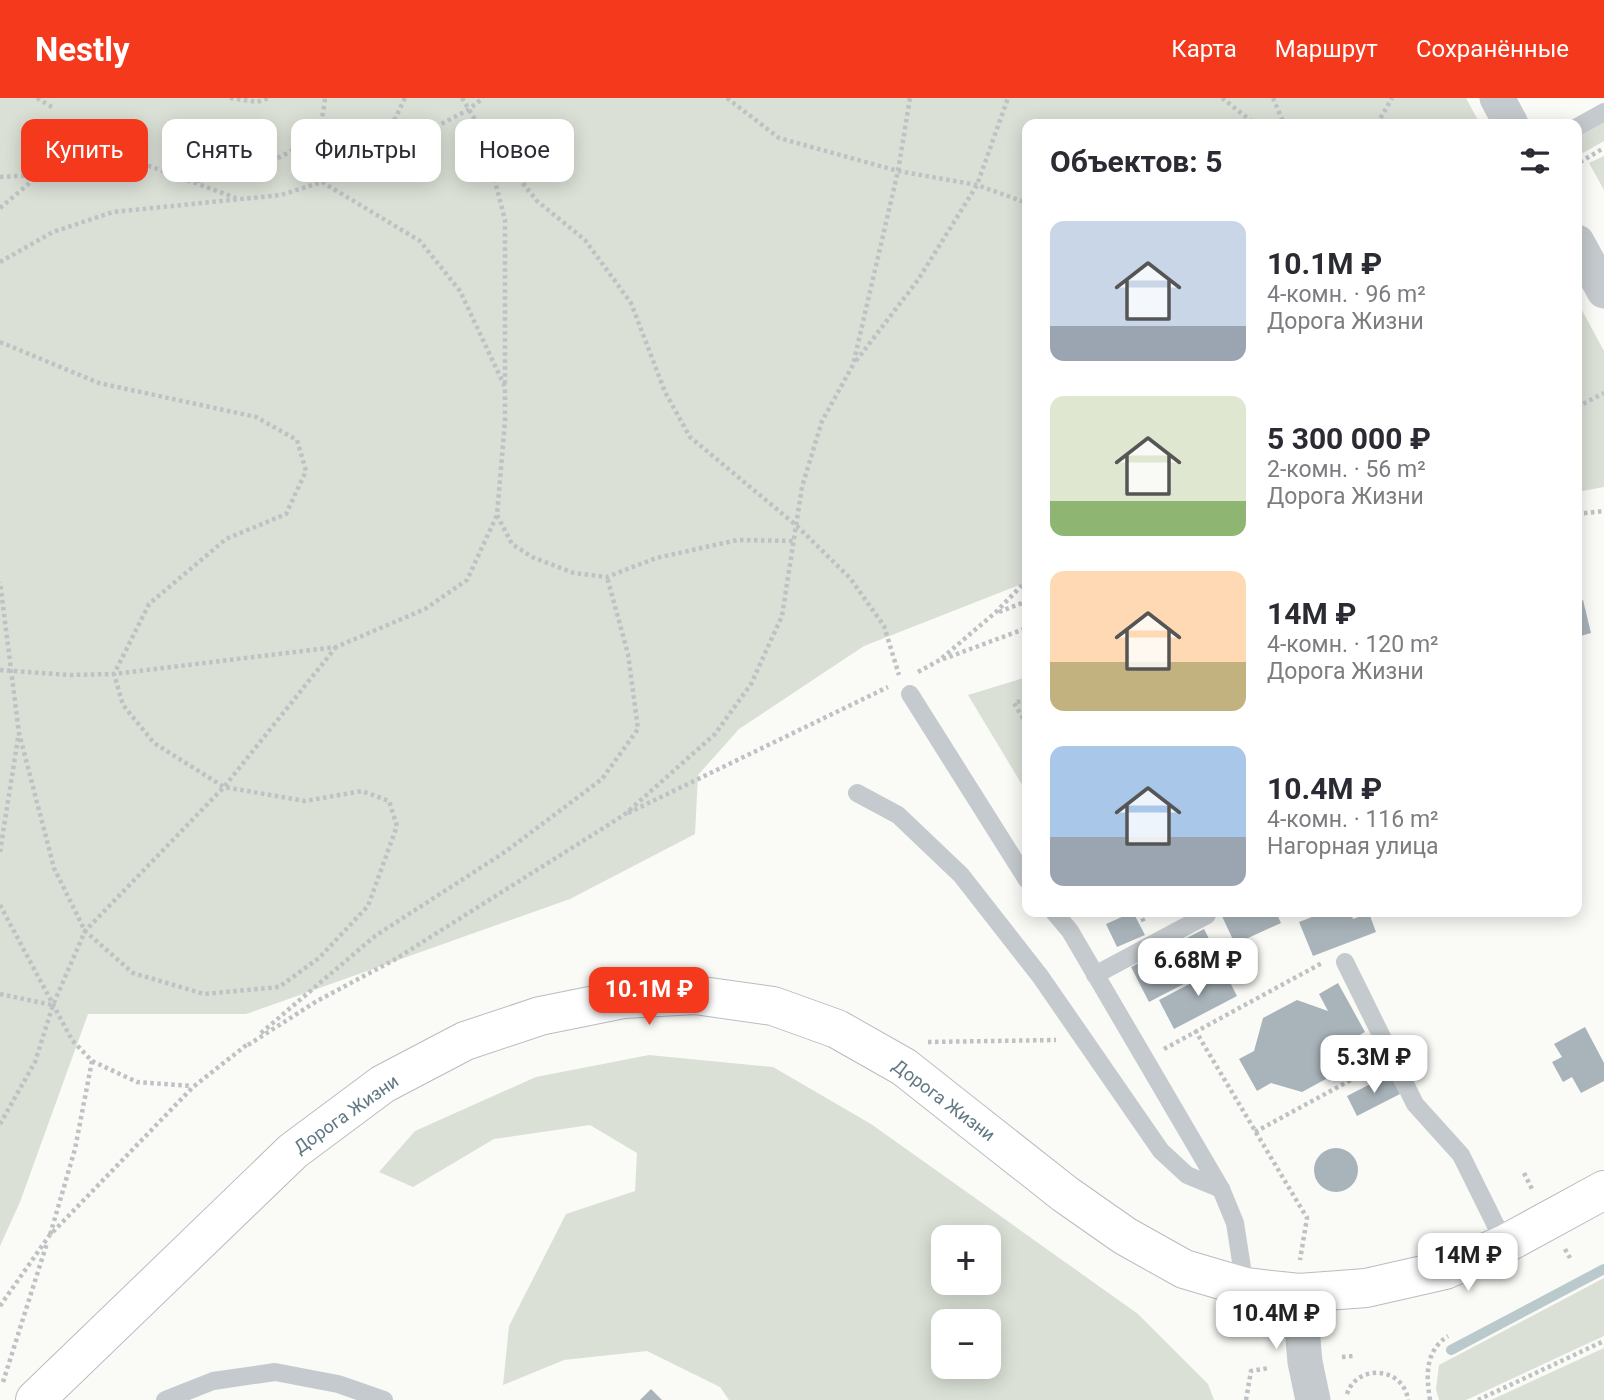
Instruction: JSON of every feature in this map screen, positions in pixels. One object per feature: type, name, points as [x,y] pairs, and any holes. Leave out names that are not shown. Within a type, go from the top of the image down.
[{"type":"main road","name":"Дорога Жизни","points":[[18,1395],[293,1151],[383,1084],[465,1041],[540,1016],[624,999],[695,995],[773,1006],[837,1029],[904,1067],[1065,1194],[1125,1236],[1184,1269],[1245,1287],[1300,1277],[1366,1288],[1444,1270],[1505,1244],[1604,1190]]},
{"type":"street","points":[[1497,98],[1508,119]]},
{"type":"street","points":[[1582,251],[1604,291]]},
{"type":"street","points":[[1300,1277],[1305,1362],[1313,1400]]},
{"type":"lane","points":[[1582,124],[1604,112]]},
{"type":"lane","points":[[905,687],[1022,872]]},
{"type":"lane","points":[[858,793],[898,815],[961,875],[1040,976],[1161,1152],[1187,1175],[1221,1189]]},
{"type":"lane","points":[[1058,917],[1070,930],[1221,1189],[1235,1223],[1245,1287]]},
{"type":"lane","points":[[1095,975],[1203,917]]},
{"type":"lane","points":[[1345,962],[1415,1104],[1461,1155],[1505,1244]]},
{"type":"lane","points":[[165,1400],[213,1381],[275,1372],[338,1384],[384,1400]]},
{"type":"path","points":[[37,98],[52,107]]},
{"type":"path","points":[[230,98],[257,103],[269,98]]},
{"type":"path","points":[[277,157],[300,145],[320,124],[326,98]]},
{"type":"path","points":[[395,119],[405,98]]},
{"type":"path","points":[[462,98],[474,119]]},
{"type":"path","points":[[441,124],[468,110],[483,98]]},
{"type":"path","points":[[727,98],[779,138],[898,170],[977,185],[1022,201]]},
{"type":"path","points":[[853,365],[898,170],[910,98]]},
{"type":"path","points":[[624,815],[715,734],[751,684],[782,617],[802,487],[822,421],[853,365],[918,280],[977,185],[1009,98]]},
{"type":"path","points":[[1222,98],[1249,119]]},
{"type":"path","points":[[1273,98],[1282,119]]},
{"type":"path","points":[[1380,119],[1392,98]]},
{"type":"path","points":[[1582,161],[1604,148]]},
{"type":"path","points":[[0,177],[21,176]]},
{"type":"path","points":[[0,208],[31,182]]},
{"type":"path","points":[[198,182],[237,198]]},
{"type":"path","points":[[0,262],[53,232],[113,212],[281,195],[322,182],[420,241],[460,291],[505,387]]},
{"type":"path","points":[[0,670],[70,675],[114,674],[336,647],[425,609],[467,580],[497,516],[505,421],[505,220],[495,182]]},
{"type":"path","points":[[522,182],[537,201],[585,240],[631,303],[666,393],[690,437],[797,526],[850,578],[884,626],[905,687]]},
{"type":"path","points":[[0,342],[99,383],[256,417],[297,440],[306,471],[286,514],[226,538],[149,604],[114,674],[123,705],[153,743],[225,787],[305,801],[362,791],[389,801],[397,826],[368,906],[319,958],[279,987],[204,994],[133,974],[85,930],[54,868],[19,733],[0,582]]},
{"type":"path","points":[[1582,404],[1604,393]]},
{"type":"path","points":[[1582,513],[1604,511]]},
{"type":"path","points":[[497,516],[512,544],[533,557],[574,573],[607,577],[656,558],[738,540],[794,541]]},
{"type":"path","points":[[0,1306],[49,1236],[193,1087],[247,1045],[375,936],[505,852],[602,779],[638,729],[628,654],[607,577]]},
{"type":"path","points":[[247,1045],[317,1001],[405,954],[624,815],[905,687],[996,612],[1022,585]]},
{"type":"path","points":[[996,612],[1022,603]]},
{"type":"path","points":[[938,661],[1022,630]]},
{"type":"path","points":[[0,1124],[35,1062],[53,1005],[85,930],[225,787],[336,647]]},
{"type":"path","points":[[1022,701],[1014,703],[1022,717]]},
{"type":"path","points":[[0,852],[19,733]]},
{"type":"path","points":[[0,905],[72,1040],[93,1061],[137,1082],[193,1087]]},
{"type":"path","points":[[1145,1060],[1195,1030],[1322,963],[1345,962]]},
{"type":"path","points":[[0,995],[53,1005]]},
{"type":"path","points":[[1195,1030],[1307,1218],[1300,1277]]},
{"type":"path","points":[[920,1042],[1047,1041]]},
{"type":"path","points":[[1255,1132],[1392,1057]]},
{"type":"path","points":[[18,1395],[49,1236],[75,1149],[93,1061]]},
{"type":"path","points":[[1430,1400],[1429,1358],[1436,1344],[1448,1336]]},
{"type":"path","points":[[1478,1400],[1604,1341]]},
{"type":"path","points":[[1342,1357],[1353,1356]]},
{"type":"path","points":[[1246,1400],[1251,1371],[1269,1368]]},
{"type":"path","points":[[1345,1400],[1349,1385],[1364,1374],[1382,1372],[1398,1380],[1408,1400]]},
{"type":"shaded area","points":[[0,98],[1466,98],[1477,119],[1022,119],[1022,584],[864,646],[739,729],[698,775],[695,834],[570,899],[246,1014],[88,1014],[20,1202],[0,1246]]},
{"type":"shaded area","points":[[1604,119],[1604,141],[1583,153],[1582,131]]},
{"type":"shaded area","points":[[1604,156],[1604,190],[1589,163]]},
{"type":"shaded area","points":[[1582,310],[1604,351],[1604,487],[1582,491]]},
{"type":"shaded area","points":[[1022,679],[1022,785],[968,695]]},
{"type":"shaded area","points":[[649,1055],[773,1067],[871,1124],[1138,1314],[1208,1384],[1214,1400],[729,1400],[720,1387],[647,1351],[564,1360],[503,1385],[509,1326],[566,1214],[635,1191],[637,1153],[590,1125],[494,1139],[413,1187],[379,1172],[415,1131],[536,1077]]},
{"type":"shaded area","points":[[1604,1278],[1604,1336],[1466,1400],[1439,1400],[1436,1389],[1439,1365]]},
{"type":"shaded area","points":[[1604,1348],[1604,1400],[1491,1400]]},
{"type":"building","points":[[1582,600],[1591,633],[1582,636]]},
{"type":"building","points":[[1122,917],[1136,917],[1145,935],[1117,947],[1106,924]]},
{"type":"building","points":[[1222,917],[1278,917],[1281,923],[1235,944]]},
{"type":"building","points":[[1312,917],[1370,917],[1376,932],[1313,956],[1299,922]]},
{"type":"building","points":[[1204,929],[1222,964],[1149,1002],[1131,967]]},
{"type":"building","points":[[1222,967],[1237,996],[1174,1029],[1159,1000]]},
{"type":"building","points":[[1338,983],[1365,1032],[1346,1043],[1337,1073],[1302,1092],[1271,1083],[1257,1091],[1239,1059],[1254,1051],[1263,1018],[1297,1000],[1328,1011],[1319,994]]},
{"type":"building","points":[[1585,1027],[1604,1063],[1604,1081],[1581,1093],[1572,1077],[1563,1082],[1552,1062],[1562,1057],[1554,1044]]},
{"type":"building","points":[[1390,1074],[1400,1094],[1357,1116],[1347,1096]]},
{"type":"building","points":[[1336,1148],[1345,1149],[1352,1154],[1357,1161],[1357,1179],[1352,1186],[1345,1191],[1336,1192],[1327,1191],[1320,1186],[1315,1179],[1314,1170],[1315,1161],[1320,1154],[1327,1149]]},
{"type":"building","points":[[651,1389],[662,1400],[640,1400]]},
{"type":"waterway","points":[[1451,1350],[1604,1269]]}]
